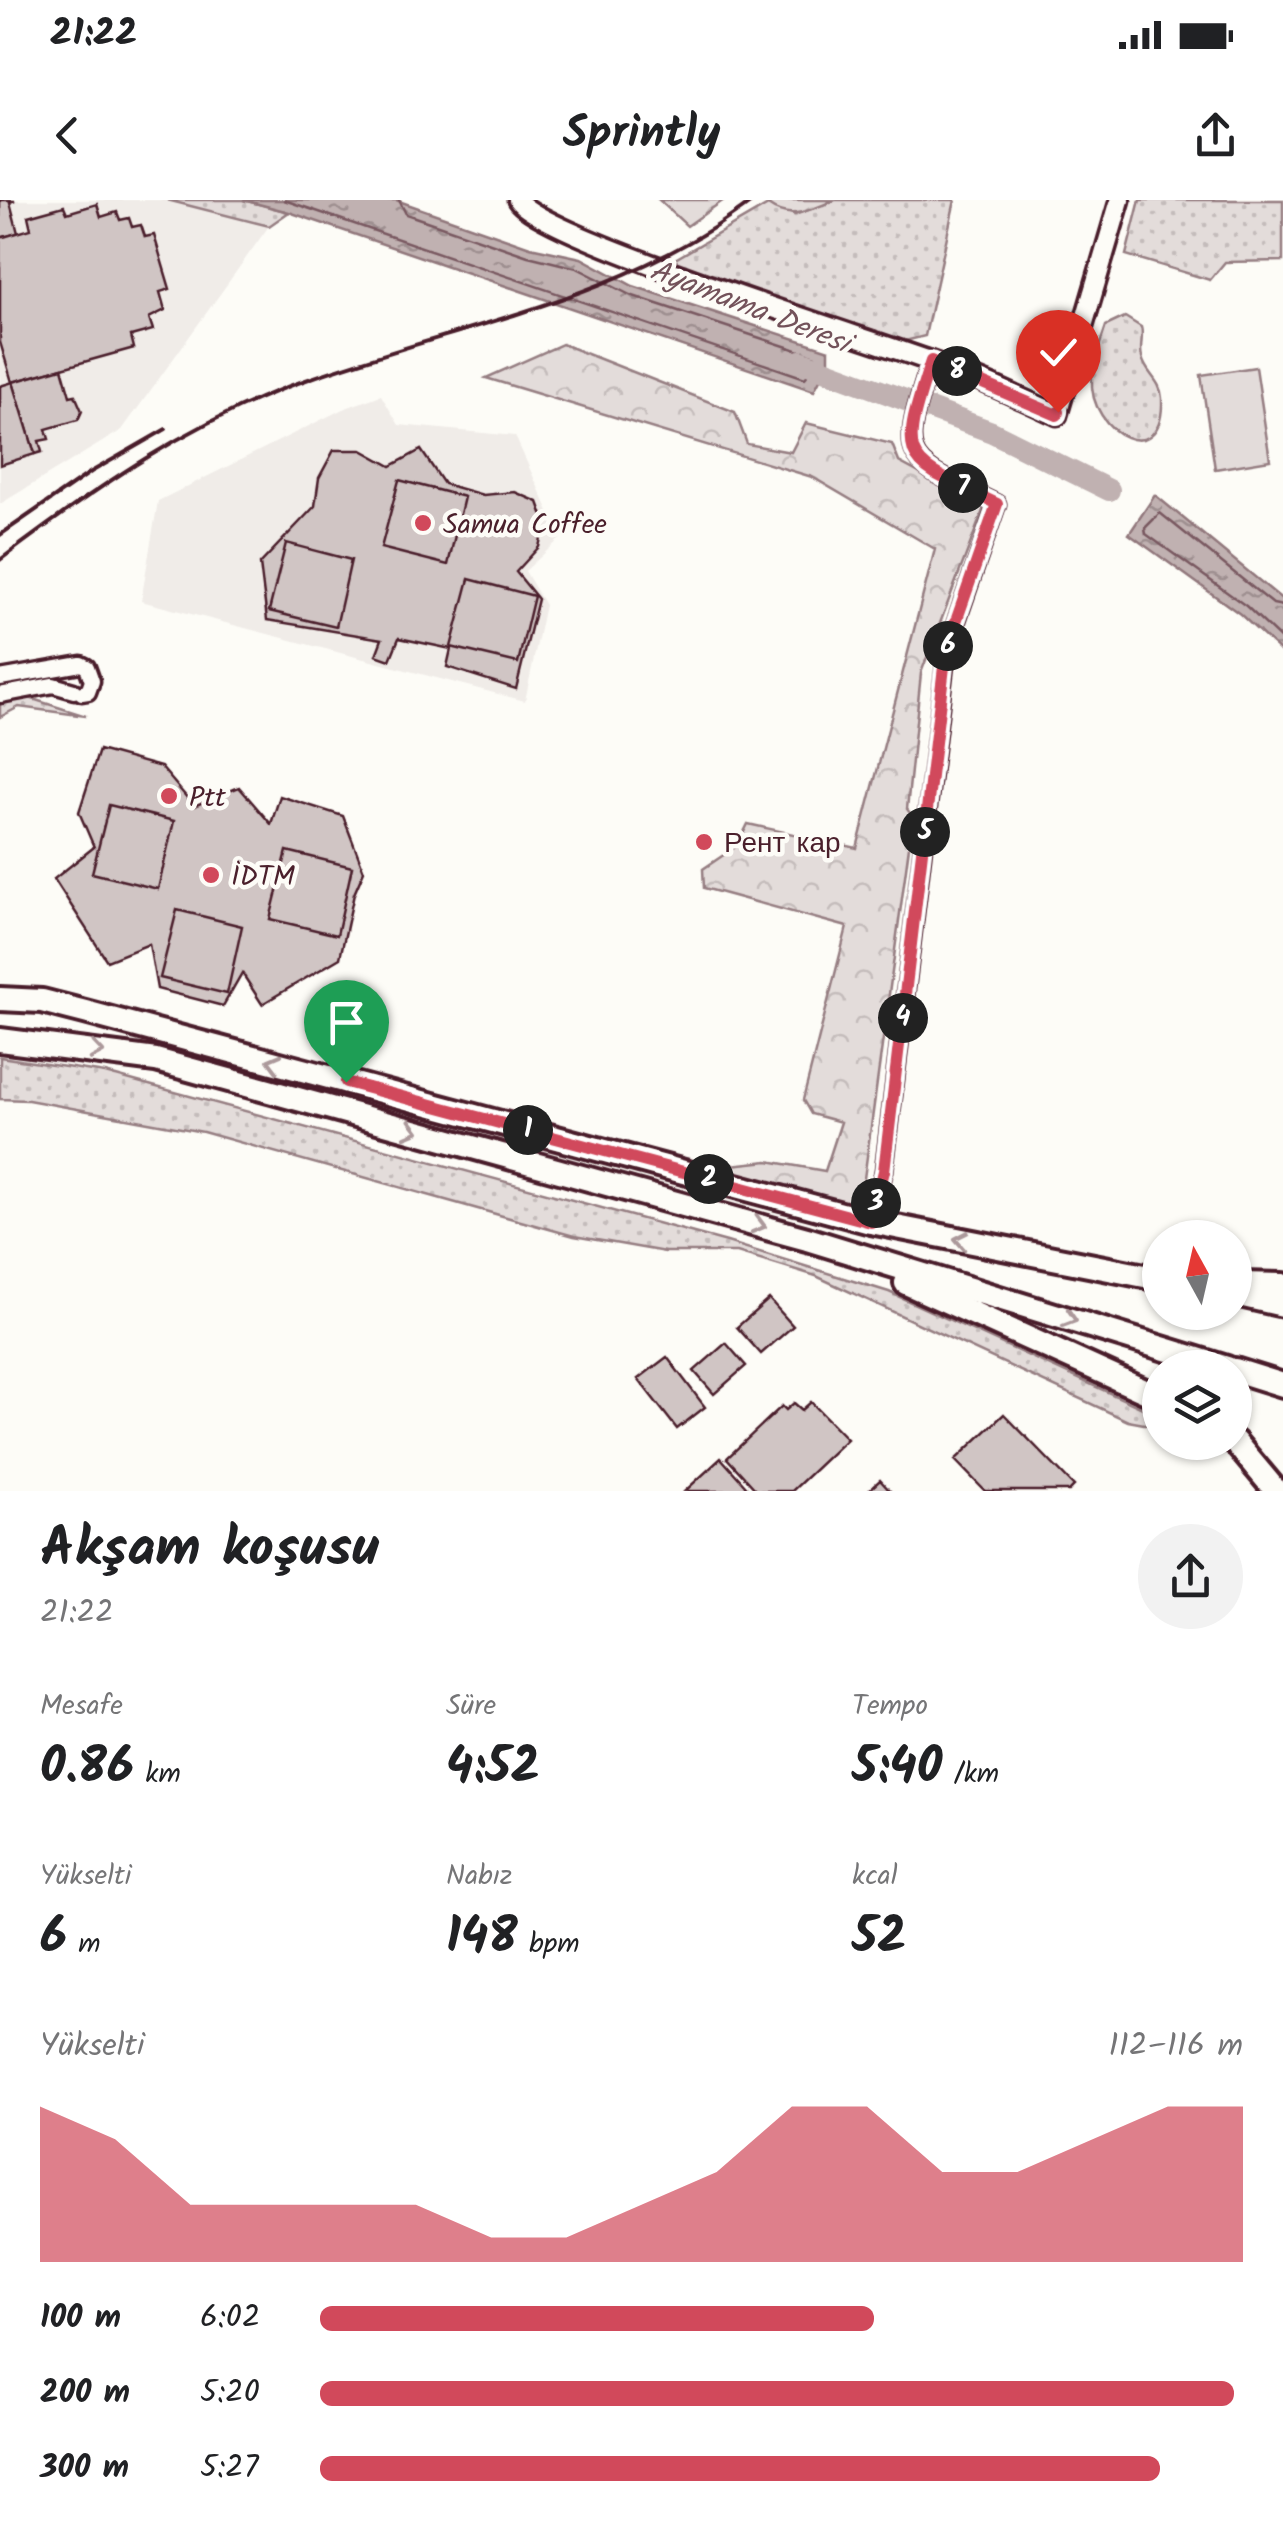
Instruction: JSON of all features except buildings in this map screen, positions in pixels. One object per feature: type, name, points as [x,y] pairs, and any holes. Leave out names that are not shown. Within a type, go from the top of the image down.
[{"type":"main road","points":[[0,999],[42,1001],[871,1222],[1142,1275]]},
{"type":"main road","points":[[0,1040],[156,1060],[806,1239],[1169,1350]]},
{"type":"main road","points":[[806,1239],[1026,1334],[1142,1389]]},
{"type":"main road","points":[[1252,1285],[1283,1286]]},
{"type":"main road","points":[[1252,1298],[1283,1305]]},
{"type":"main road","points":[[1252,1375],[1283,1384]]},
{"type":"main road","points":[[1249,1460],[1276,1491]]},
{"type":"street","points":[[521,204],[743,298],[1057,415],[1120,200]]},
{"type":"street","points":[[871,1222],[884,1171],[946,650],[997,504],[923,468],[911,452],[910,425],[929,367]]},
{"type":"street","points":[[0,678],[81,664],[87,667],[92,682],[88,692],[53,685],[0,695]]},
{"type":"street","points":[[0,991],[42,1001]]},
{"type":"shaded area","points":[[0,200],[167,200],[269,226],[122,430],[0,504]]},
{"type":"shaded area","points":[[381,395],[399,425],[515,436],[561,538],[525,571],[545,605],[525,701],[141,601],[158,501],[343,409]]},
{"type":"green space","points":[[167,200],[243,200],[289,212],[269,226]]},
{"type":"green space","points":[[659,200],[724,200],[687,226]]},
{"type":"green space","points":[[773,200],[835,200],[809,210],[785,213],[768,205]]},
{"type":"green space","points":[[835,200],[955,200],[925,336],[901,342],[670,262],[768,205],[795,215]]},
{"type":"green space","points":[[1140,200],[1283,200],[1283,261],[1225,262],[1210,280],[1126,255]]},
{"type":"green space","points":[[1125,317],[1141,327],[1142,357],[1162,398],[1160,421],[1152,434],[1140,439],[1113,429],[1094,398],[1093,372],[1106,326]]},
{"type":"green space","points":[[562,344],[735,412],[747,444],[791,452],[806,423],[892,444],[899,462],[984,508],[921,673],[907,809],[913,817],[860,1208],[728,1170],[731,1165],[768,1161],[825,1171],[841,1122],[811,1114],[803,1100],[847,927],[704,888],[703,869],[737,846],[748,824],[857,848],[935,549],[812,477],[486,378]]},
{"type":"green space","points":[[1256,367],[1270,460],[1215,469],[1201,375]]},
{"type":"green space","points":[[23,696],[86,716],[19,707],[0,717],[0,700]]},
{"type":"green space","points":[[0,1057],[105,1073],[727,1242],[889,1292],[1142,1408],[1142,1424],[1128,1421],[816,1276],[737,1252],[665,1252],[574,1236],[203,1132],[28,1100],[0,1099]]},
{"type":"water","points":[[243,200],[396,200],[530,247],[581,258],[633,286],[829,350],[829,362],[814,391],[289,212]]},
{"type":"water","points":[[1155,495],[1283,600],[1283,654],[1240,614],[1129,534]]},
{"type":"waterway","name":"Ayamama Deresi","points":[[800,361],[992,432],[1109,490]]},
{"type":"railway","points":[[0,560],[146,458],[224,415],[306,380],[594,287],[703,234],[754,200]]},
{"type":"railway","points":[[0,535],[91,472],[166,429]]},
{"type":"place","name":"Samua Coffee","points":[[423,523]]},
{"type":"place","name":"Ptt","points":[[169,796]]},
{"type":"place","name":"Рент кар","points":[[704,842]]},
{"type":"place","name":"İDTM","points":[[211,875]]},
{"type":"route","points":[[346,1082],[871,1222],[884,1171],[946,650],[997,504],[923,468],[911,452],[910,425],[931,361],[1057,415],[1058,412]]}]
